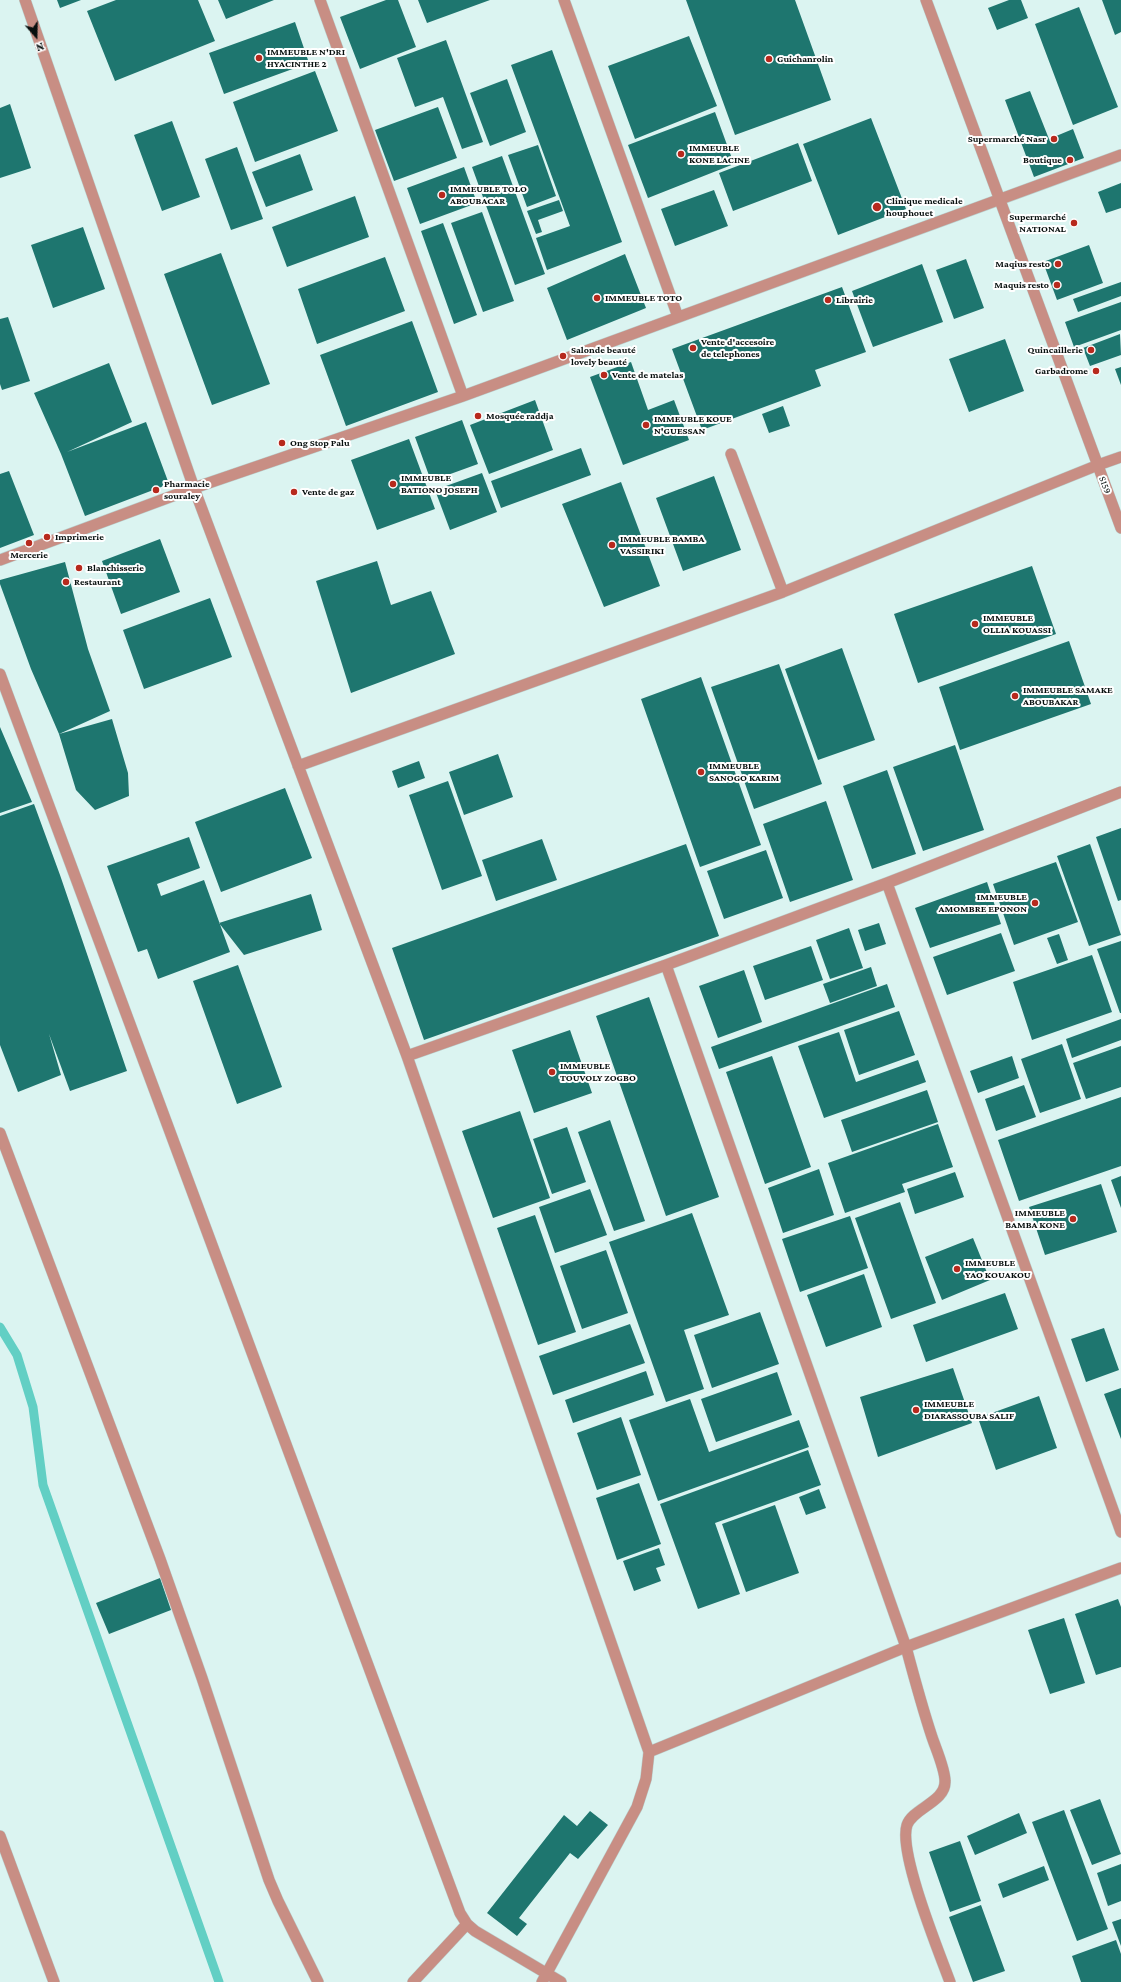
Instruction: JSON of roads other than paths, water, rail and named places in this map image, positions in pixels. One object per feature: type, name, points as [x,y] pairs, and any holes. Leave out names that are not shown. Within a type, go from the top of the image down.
[{"type":"street","points":[[25,0],[194,488],[407,1056],[649,1752],[646,1779],[637,1807],[545,1978]]},
{"type":"street","points":[[320,0],[463,396]]},
{"type":"street","points":[[564,0],[678,317]]},
{"type":"street","name":"S159","points":[[926,0],[1121,528]]},
{"type":"street","points":[[0,560],[194,488],[463,396],[1121,156]]},
{"type":"street","points":[[731,454],[783,592]]},
{"type":"street","points":[[298,766],[783,592],[1121,457]]},
{"type":"street","points":[[0,674],[460,1913],[467,1924],[545,1978],[561,1982]]},
{"type":"street","points":[[407,1056],[666,965],[1121,792]]},
{"type":"street","points":[[887,882],[1121,1532]]},
{"type":"street","points":[[666,965],[906,1647],[945,1781],[940,1796],[920,1811],[907,1825],[906,1843],[912,1873],[950,1982]]},
{"type":"street","points":[[0,1133],[160,1559],[202,1678],[269,1880],[318,1982]]},
{"type":"street","points":[[649,1752],[906,1647],[1121,1568]]},
{"type":"street","points":[[0,1836],[54,1982]]},
{"type":"street","points":[[413,1982],[467,1924]]},
{"type":"waterway","points":[[0,1327],[17,1355],[33,1407],[43,1485],[219,1982]]},
{"type":"place","name":"IMMEUBLE N'DRI HYACINTHE 2","points":[[259,58]]},
{"type":"place","name":"Guichanrolin","points":[[769,59]]},
{"type":"place","name":"Supermarché Nasr","points":[[1054,139]]},
{"type":"place","name":"IMMEUBLE KONE LACINE","points":[[681,154]]},
{"type":"place","name":"Boutique","points":[[1070,160]]},
{"type":"place","name":"IMMEUBLE TOLO ABOUBACAR","points":[[442,195]]},
{"type":"place","name":"Clinique medicale houphouet","points":[[877,207]]},
{"type":"place","name":"Supermarché NATIONAL","points":[[1074,223]]},
{"type":"place","name":"Maqius resto","points":[[1058,264]]},
{"type":"place","name":"Maquis resto","points":[[1057,285]]},
{"type":"place","name":"IMMEUBLE TOTO","points":[[597,298]]},
{"type":"place","name":"Librairie","points":[[828,300]]},
{"type":"place","name":"Vente d'accesoire de telephones","points":[[693,348]]},
{"type":"place","name":"Quincaillerie","points":[[1091,350]]},
{"type":"place","name":"Salonde beauté lovely beauté","points":[[563,356]]},
{"type":"place","name":"Garbadrome","points":[[1096,371]]},
{"type":"place","name":"Vente de matelas","points":[[604,375]]},
{"type":"place","name":"Mosquée raddja","points":[[478,416]]},
{"type":"place","name":"IMMEUBLE KOUE N'GUESSAN","points":[[646,425]]},
{"type":"place","name":"Ong Stop Palu","points":[[282,443]]},
{"type":"place","name":"IMMEUBLE BATIONO JOSEPH","points":[[393,484]]},
{"type":"place","name":"Pharmacie souraley","points":[[156,490]]},
{"type":"place","name":"Vente de gaz","points":[[294,492]]},
{"type":"place","name":"Imprimerie","points":[[47,537]]},
{"type":"place","name":"Mercerie","points":[[29,543]]},
{"type":"place","name":"IMMEUBLE BAMBA VASSIRIKI","points":[[612,545]]},
{"type":"place","name":"Blanchisserie","points":[[79,568]]},
{"type":"place","name":"Restaurant","points":[[66,582]]},
{"type":"place","name":"IMMEUBLE OLLIA KOUASSI","points":[[975,624]]},
{"type":"place","name":"IMMEUBLE SAMAKE ABOUBAKAR","points":[[1015,696]]},
{"type":"place","name":"IMMEUBLE SANOGO KARIM","points":[[701,772]]},
{"type":"place","name":"IMMEUBLE AMOMBRE EPONON","points":[[1035,903]]},
{"type":"place","name":"IMMEUBLE TOUVOLY ZOGBO","points":[[552,1072]]},
{"type":"place","name":"IMMEUBLE BAMBA KONE","points":[[1073,1219]]},
{"type":"place","name":"IMMEUBLE YAO KOUAKOU","points":[[957,1269]]},
{"type":"place","name":"IMMEUBLE DIARASSOUBA SALIF","points":[[916,1410]]}]
